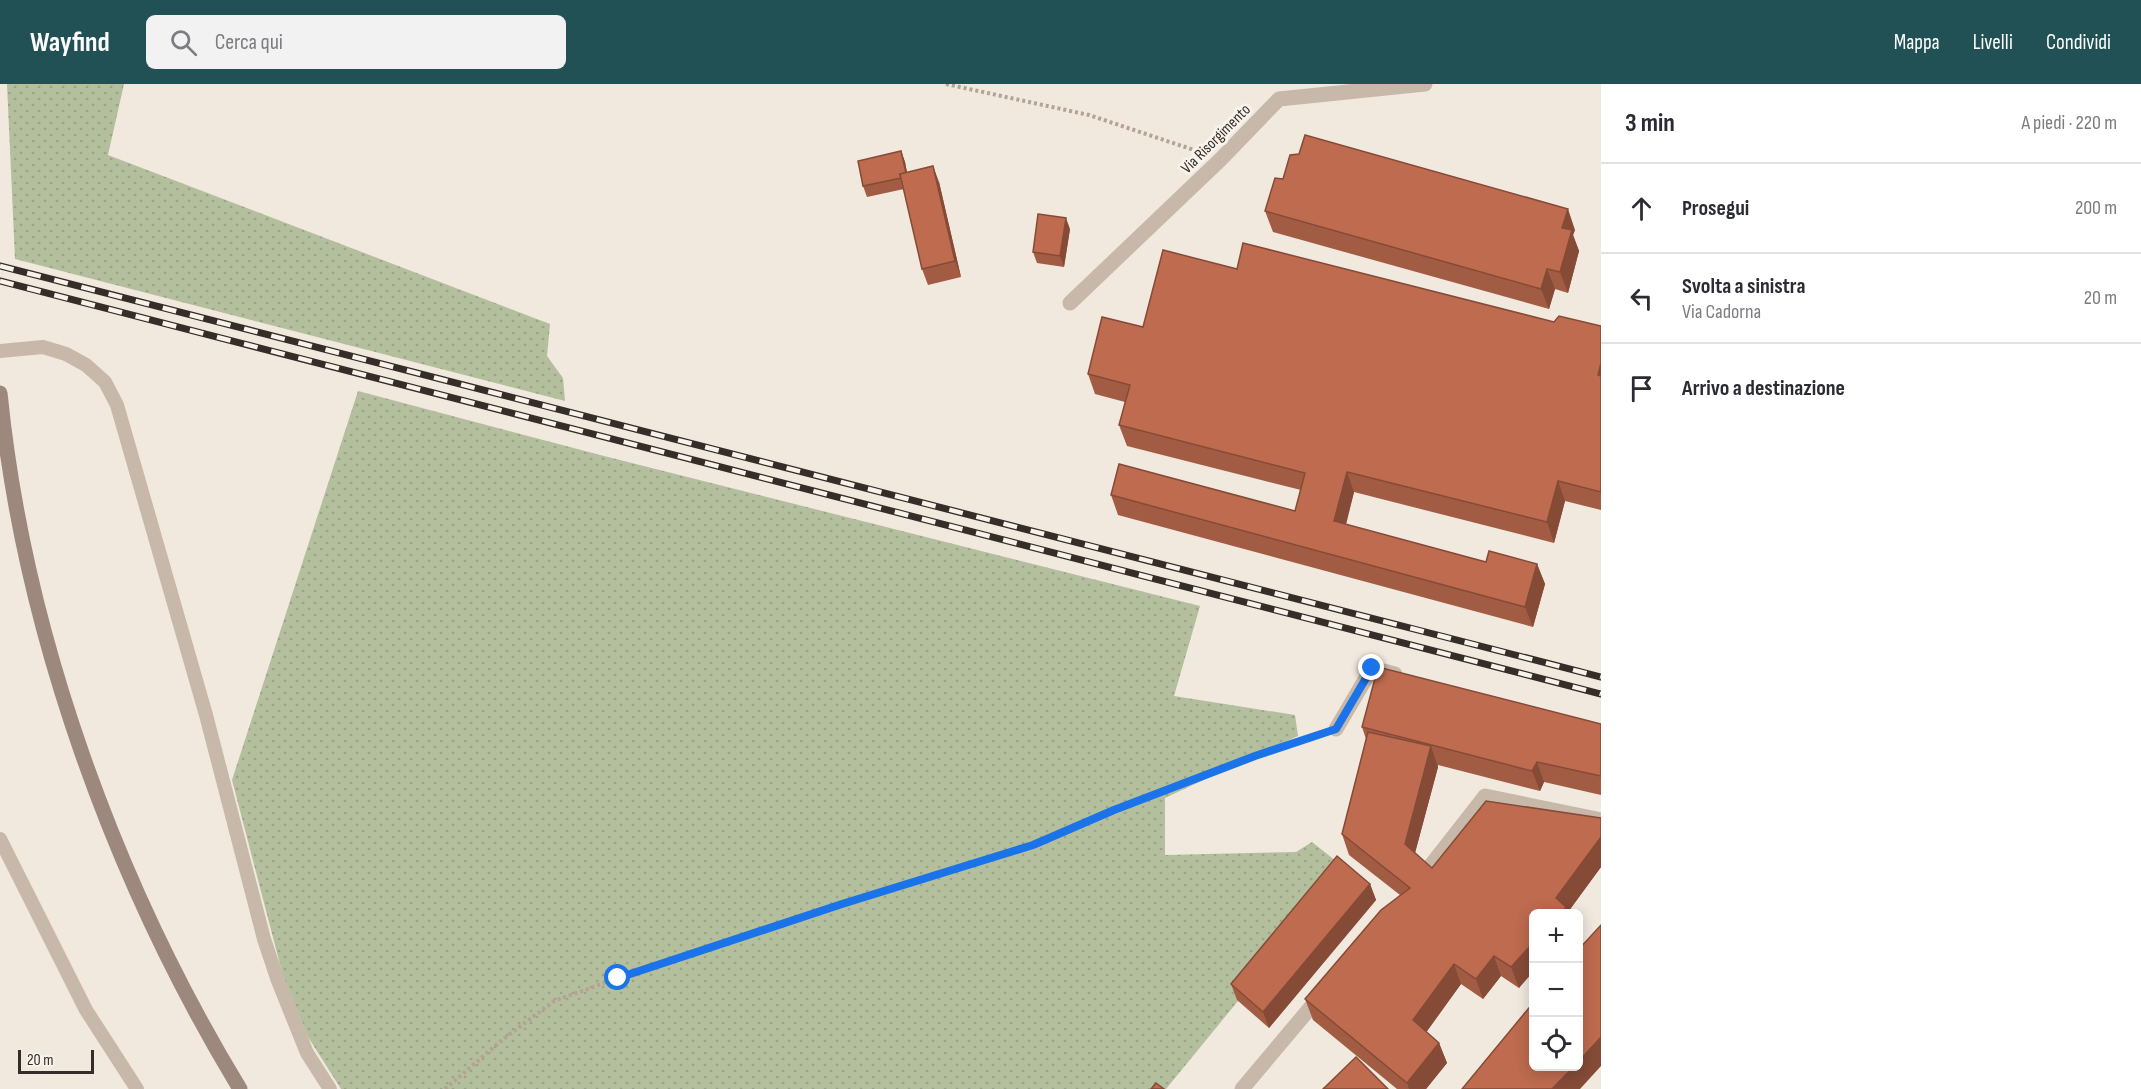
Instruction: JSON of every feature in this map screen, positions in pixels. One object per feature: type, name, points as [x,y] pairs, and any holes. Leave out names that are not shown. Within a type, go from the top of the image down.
[{"type":"main road","points":[[0,393],[20,530],[44,627],[95,787],[126,869],[171,966],[209,1038],[240,1089]]},
{"type":"street","name":"Via Risorgimento","points":[[1070,303],[1221,159],[1279,99],[1425,84]]},
{"type":"street","points":[[1336,729],[1372,668],[1407,677]]},
{"type":"street","points":[[1424,874],[1485,796],[1601,820]]},
{"type":"street","points":[[1242,1089],[1329,985]]},
{"type":"lane","points":[[0,351],[43,347],[66,354],[86,365],[105,382],[117,405],[206,715],[264,939],[307,1053],[330,1089]]},
{"type":"lane","points":[[0,839],[86,1010],[137,1089]]},
{"type":"path","points":[[946,84],[1089,115],[1221,159]]},
{"type":"path","points":[[445,1089],[502,1040],[554,1001],[830,908],[1033,845],[1255,756],[1336,729]]},
{"type":"green space","points":[[7,84],[124,84],[108,155],[550,324],[547,356],[563,378],[565,401],[15,259]]},
{"type":"green space","points":[[358,391],[604,456],[1200,606],[1174,696],[1295,715],[1298,736],[1165,798],[1165,855],[1296,852],[1312,842],[1346,869],[1166,1089],[341,1089],[308,1037],[283,976],[232,780]]},
{"type":"building","points":[[1305,135],[1568,209],[1562,228],[1572,230],[1560,272],[1547,269],[1541,289],[1265,211],[1275,178],[1283,179],[1290,155],[1299,154]]},
{"type":"building","points":[[901,151],[906,173],[900,174],[901,178],[863,186],[858,161]]},
{"type":"building","points":[[933,166],[955,261],[922,269],[900,174]]},
{"type":"building","points":[[1038,214],[1066,218],[1060,256],[1033,252]]},
{"type":"building","points":[[1243,243],[1554,322],[1559,316],[1601,326],[1601,363],[1598,375],[1601,376],[1601,492],[1558,481],[1547,522],[1347,472],[1334,521],[1486,562],[1489,551],[1537,564],[1525,607],[1111,495],[1119,464],[1295,511],[1305,473],[1119,425],[1130,385],[1088,374],[1102,317],[1143,327],[1163,250],[1237,269]]},
{"type":"building","points":[[1378,667],[1601,724],[1601,776],[1537,762],[1532,771],[1362,727]]},
{"type":"building","points":[[1368,732],[1431,746],[1405,844],[1432,868],[1486,801],[1601,818],[1601,837],[1556,898],[1566,907],[1565,909],[1529,909],[1529,947],[1511,967],[1494,956],[1476,979],[1454,964],[1413,1020],[1439,1043],[1407,1083],[1305,999],[1381,910],[1410,888],[1342,834]]},
{"type":"building","points":[[1337,856],[1370,884],[1263,1012],[1231,984]]},
{"type":"building","points":[[1601,925],[1601,1037],[1583,1057],[1583,963],[1583,945]]},
{"type":"building","points":[[1529,1008],[1529,1071],[1569,1071],[1552,1089],[1462,1089]]},
{"type":"building","points":[[1356,1057],[1388,1089],[1323,1089]]},
{"type":"building","points":[[1156,1083],[1164,1089],[1151,1089]]},
{"type":"railway","points":[[0,266],[1601,677]]},
{"type":"railway","points":[[0,281],[1601,694]]},
{"type":"route","points":[[618,978],[842,904],[1033,845],[1114,810],[1255,756],[1336,729],[1372,668]]}]
